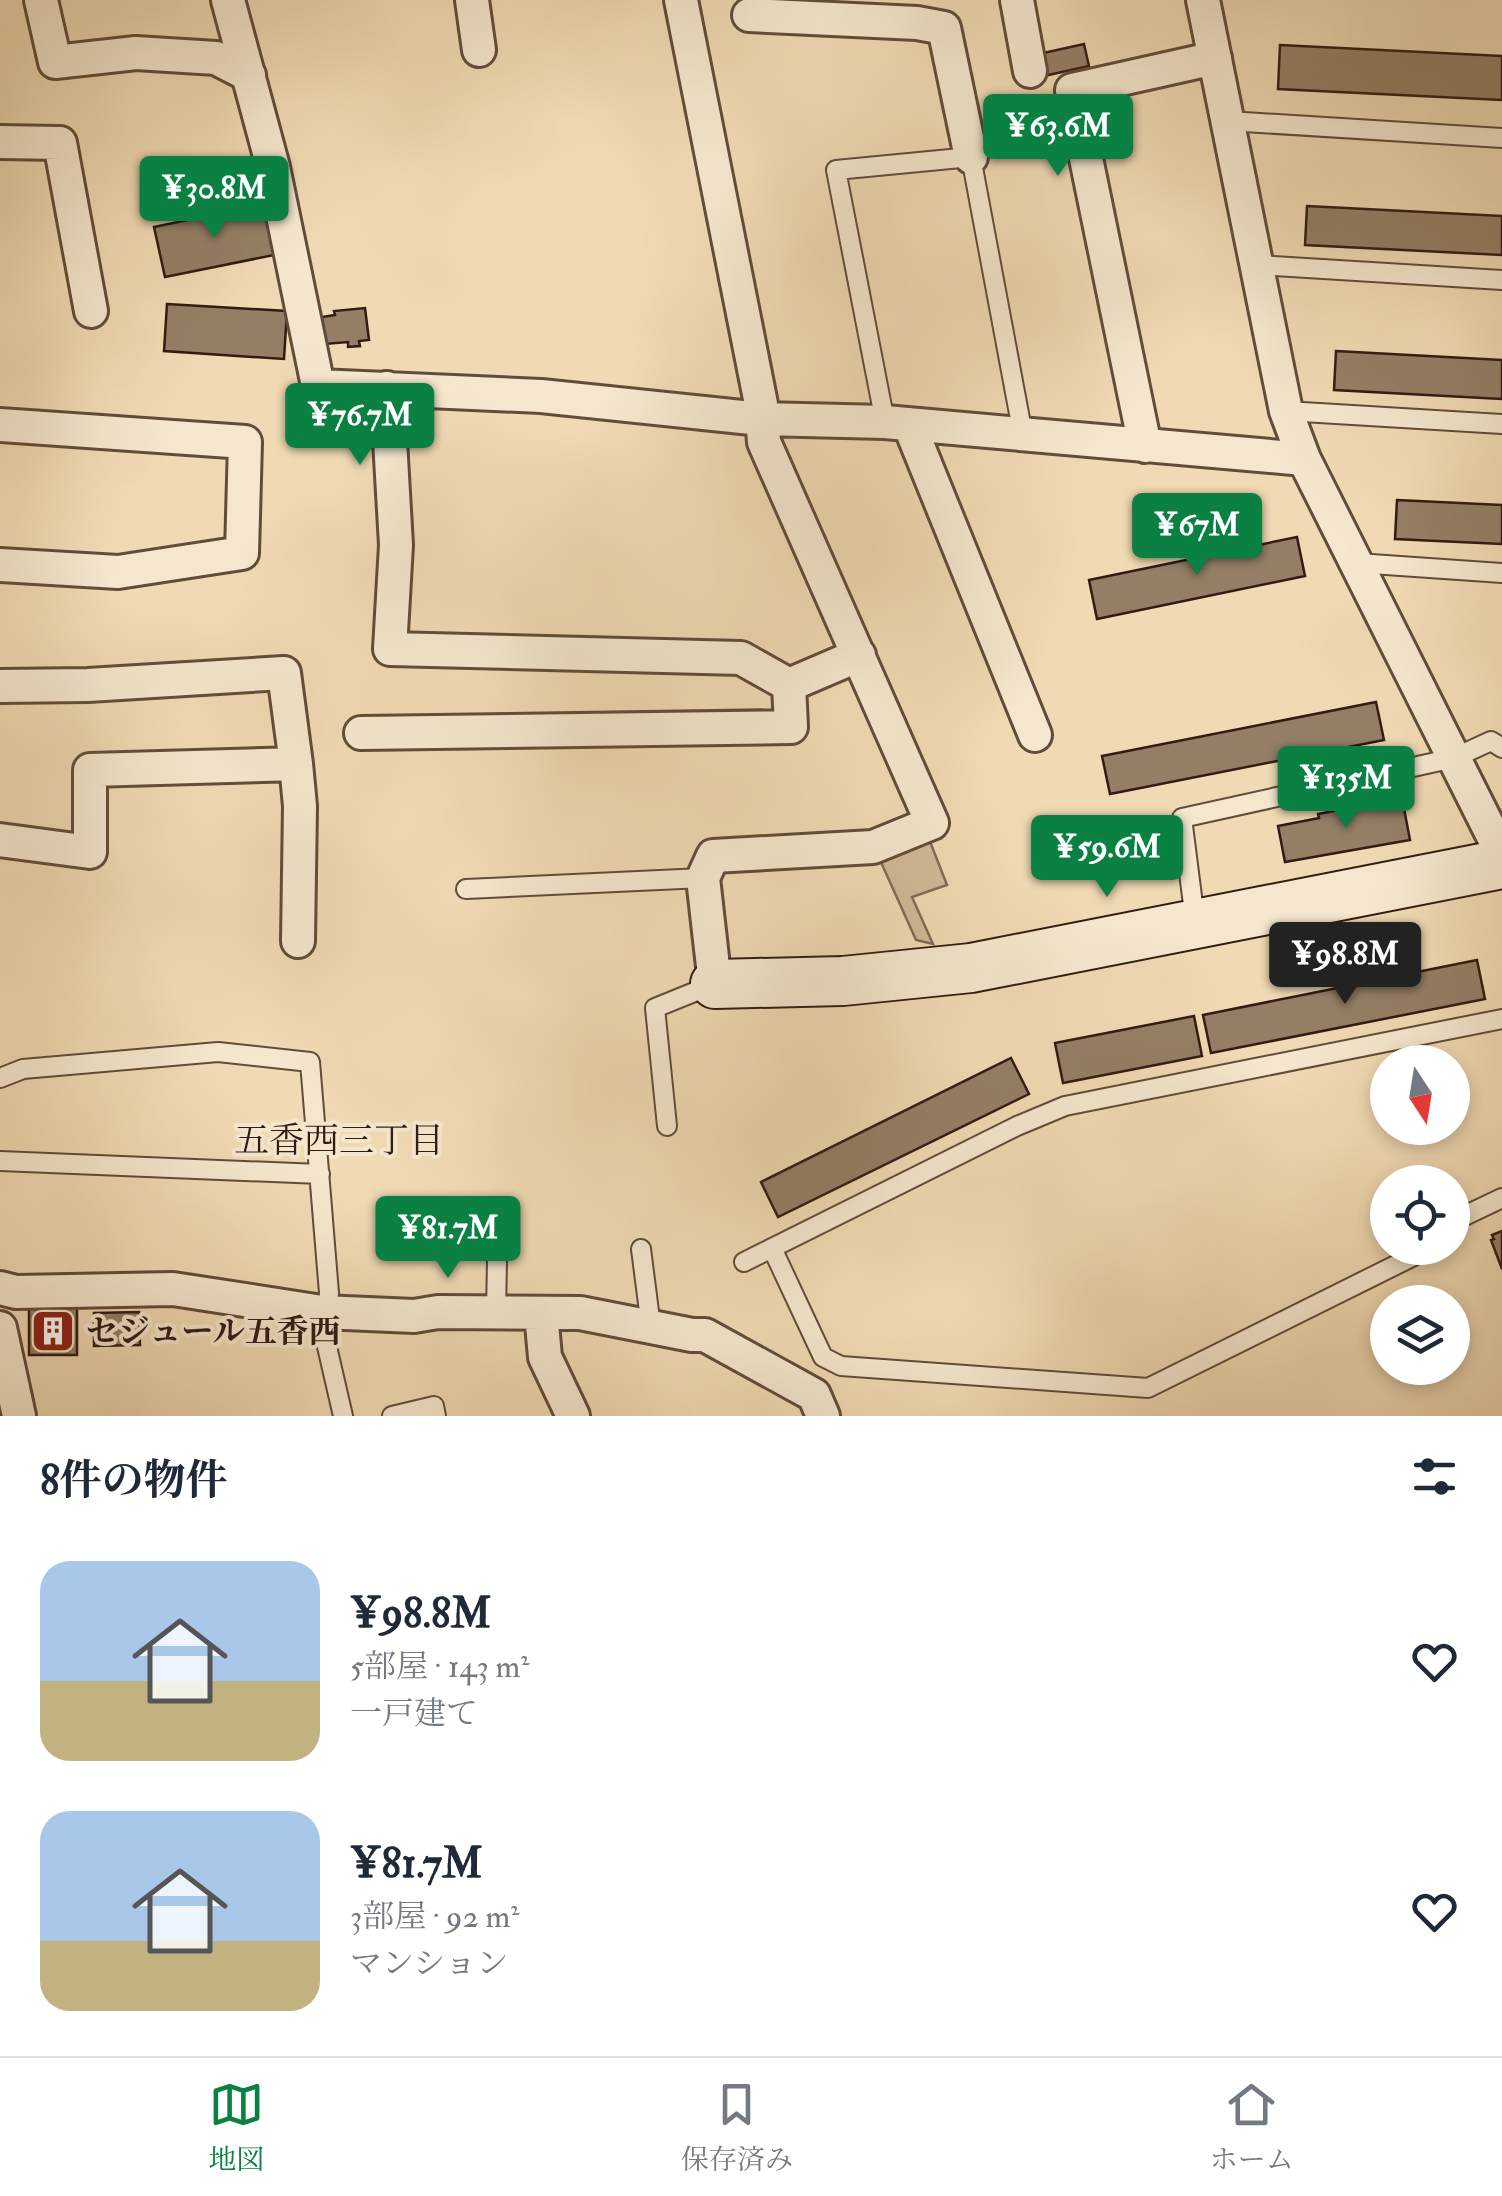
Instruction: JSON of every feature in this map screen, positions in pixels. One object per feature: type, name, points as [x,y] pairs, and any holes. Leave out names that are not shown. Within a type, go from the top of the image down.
[{"type":"street","points":[[41,0],[54,62],[136,53],[216,58],[249,75]]},
{"type":"street","points":[[228,0],[273,167],[318,386],[541,396],[761,419],[897,423],[1304,459]]},
{"type":"street","points":[[472,0],[479,50]]},
{"type":"street","points":[[682,0],[761,404],[764,442],[932,823],[873,847],[713,856],[704,878],[715,984],[843,981],[971,968],[1502,864]]},
{"type":"street","points":[[1017,0],[1030,71]]},
{"type":"street","points":[[1203,0],[1286,411],[1304,459],[1502,854]]},
{"type":"street","points":[[749,15],[917,23],[944,28],[971,157]]},
{"type":"street","points":[[1145,446],[1072,90],[1215,58]]},
{"type":"street","points":[[0,142],[60,143],[91,311]]},
{"type":"street","points":[[388,388],[396,545],[390,649],[741,658],[789,685]]},
{"type":"street","points":[[897,423],[1036,735]]},
{"type":"street","points":[[0,425],[245,442],[242,554],[118,572],[0,565]]},
{"type":"street","points":[[789,685],[859,655]]},
{"type":"street","points":[[0,686],[88,685],[284,673],[300,806],[298,941]]},
{"type":"street","points":[[361,733],[790,727],[789,685]]},
{"type":"street","points":[[0,840],[90,852],[90,770],[296,764]]},
{"type":"street","points":[[0,1288],[16,1292],[173,1290],[328,1312],[414,1316],[438,1312],[580,1313],[705,1335],[814,1395],[823,1416]]},
{"type":"street","points":[[541,1312],[544,1357],[573,1416]]},
{"type":"street","points":[[0,1328],[15,1415]]},
{"type":"lane","points":[[1228,121],[1502,138]]},
{"type":"lane","points":[[897,423],[836,170],[971,157],[1023,436]]},
{"type":"lane","points":[[1256,266],[1502,280]]},
{"type":"lane","points":[[1286,411],[1502,424]]},
{"type":"lane","points":[[1357,563],[1502,573]]},
{"type":"lane","points":[[1195,922],[1182,818],[1454,758],[1491,741],[1502,748]]},
{"type":"lane","points":[[466,889],[704,878]]},
{"type":"lane","points":[[668,1126],[655,1008],[715,984]]},
{"type":"lane","points":[[744,1262],[1065,1106],[1502,1019]]},
{"type":"lane","points":[[0,1078],[23,1069],[218,1052],[310,1062],[329,1293],[325,1338],[343,1416]]},
{"type":"lane","points":[[0,1162],[320,1174]]},
{"type":"lane","points":[[1470,1213],[1502,1198]]},
{"type":"lane","points":[[496,1312],[498,1210]]},
{"type":"lane","points":[[772,1248],[824,1357],[841,1366],[1148,1388],[1396,1265]]},
{"type":"lane","points":[[641,1249],[651,1327]]},
{"type":"lane","points":[[392,1416],[434,1406],[436,1416]]},
{"type":"shaded area","points":[[929,839],[947,885],[912,897],[933,944],[916,940],[880,860]]},
{"type":"building","points":[[1084,44],[1089,66],[1044,76],[1039,54]]},
{"type":"building","points":[[1280,45],[1502,56],[1502,100],[1278,89]]},
{"type":"building","points":[[264,204],[274,255],[165,277],[154,227]]},
{"type":"building","points":[[1307,206],[1502,216],[1502,255],[1305,245]]},
{"type":"building","points":[[167,304],[287,311],[284,359],[164,351]]},
{"type":"building","points":[[365,308],[369,340],[359,341],[360,346],[348,347],[348,342],[325,344],[322,317],[335,315],[334,311]]},
{"type":"building","points":[[1336,351],[1502,360],[1502,399],[1334,390]]},
{"type":"building","points":[[1397,500],[1502,505],[1502,544],[1395,539]]},
{"type":"building","points":[[1297,537],[1305,576],[1097,619],[1089,580]]},
{"type":"building","points":[[1376,702],[1384,740],[1110,794],[1102,756]]},
{"type":"building","points":[[1402,798],[1410,840],[1285,862],[1278,826]]},
{"type":"building","points":[[1477,960],[1485,999],[1211,1053],[1203,1015]]},
{"type":"building","points":[[1194,1016],[1202,1056],[1063,1083],[1055,1043]]},
{"type":"building","points":[[1011,1058],[1029,1094],[778,1217],[761,1182]]},
{"type":"building","points":[[1502,1231],[1502,1269],[1491,1240],[1492,1235]]},
{"type":"building","name":"セジュール五香西","points":[[29,1307],[77,1307],[77,1355],[29,1355]]},
{"type":"building","points":[[139,1312],[140,1345],[94,1346],[94,1313]]},
{"type":"place","name":"セジュール五香西","points":[[53,1331]]},
{"type":"district","name":"五香西三丁目","points":[[339,1140]]}]
